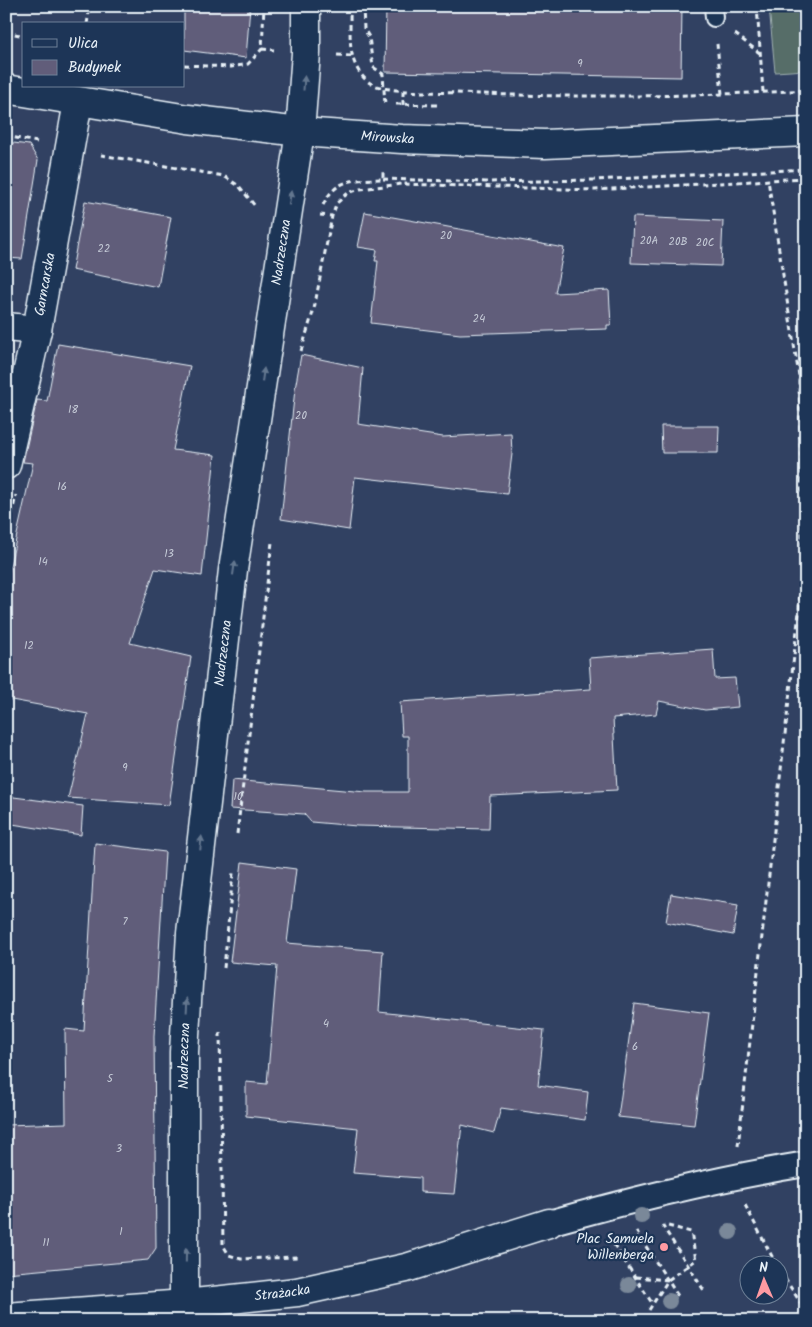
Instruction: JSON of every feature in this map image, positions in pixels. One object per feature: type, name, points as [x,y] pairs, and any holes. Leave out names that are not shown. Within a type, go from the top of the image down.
[{"type":"street","name":"Nadrzeczna","points":[[185,1312],[184,1052],[191,933],[234,570],[300,132],[306,53],[306,6]]},
{"type":"street","name":"Mirowska","points":[[6,89],[188,119],[300,132],[384,138],[545,144],[806,132]]},
{"type":"street","name":"Garncarska","points":[[6,465],[37,330],[78,102]]},
{"type":"street","points":[[6,327],[37,330]]},
{"type":"street","points":[[549,1223],[732,1176],[806,1164]]},
{"type":"street","name":"Strażacka","points":[[6,1317],[185,1312],[306,1290],[406,1268],[549,1223]]},
{"type":"path","points":[[87,22],[90,6]]},
{"type":"path","points":[[185,65],[231,67],[248,64],[262,49],[264,6]]},
{"type":"path","points":[[350,6],[351,56],[359,73],[372,84],[386,87],[404,90],[546,97],[722,94],[806,90]]},
{"type":"path","points":[[363,6],[364,29],[369,37],[373,67],[383,74],[386,87],[383,179]]},
{"type":"path","points":[[757,6],[763,92]]},
{"type":"path","points":[[714,12],[722,94]]},
{"type":"path","points":[[714,12],[760,54]]},
{"type":"path","points":[[6,32],[22,36]]},
{"type":"path","points":[[385,104],[441,106]]},
{"type":"path","points":[[94,157],[98,154],[224,176],[239,186],[255,206],[255,212]]},
{"type":"path","points":[[319,222],[323,205],[330,190],[342,183],[383,179],[489,182],[595,180],[806,169]]},
{"type":"path","points":[[300,356],[314,309],[332,216],[337,203],[348,193],[360,189],[401,184],[595,190],[806,178]]},
{"type":"path","points":[[768,180],[799,376],[802,537],[799,612],[732,1176],[771,1254]]},
{"type":"path","points":[[6,541],[17,493]]},
{"type":"path","points":[[237,838],[274,533]]},
{"type":"path","points":[[223,975],[234,868]]},
{"type":"path","points":[[220,1031],[223,1245],[229,1255],[241,1259],[306,1256]]},
{"type":"path","points":[[645,1197],[705,1292]]},
{"type":"path","points":[[618,1204],[678,1296]]},
{"type":"path","points":[[649,1310],[668,1280],[687,1264],[696,1260],[691,1232],[662,1224]]},
{"type":"path","points":[[606,1233],[652,1303]]},
{"type":"path","points":[[635,1277],[668,1280]]},
{"type":"path","points":[[790,1289],[806,1311]]},
{"type":"green space","points":[[769,6],[806,6],[806,70],[775,72]]},
{"type":"building","points":[[184,6],[250,6],[246,58],[185,50]]},
{"type":"building","points":[[386,6],[682,6],[681,77],[385,72]]},
{"type":"building","points":[[6,142],[29,145],[38,160],[22,259],[6,258]]},
{"type":"building","points":[[85,201],[171,217],[158,287],[72,270]]},
{"type":"building","points":[[365,212],[564,248],[555,293],[609,290],[611,325],[607,325],[607,329],[460,334],[371,323],[378,261],[375,261],[377,250],[358,247]]},
{"type":"building","points":[[633,217],[723,221],[721,266],[631,263]]},
{"type":"building","points":[[58,344],[190,366],[173,450],[215,455],[202,576],[155,569],[130,643],[191,657],[169,805],[68,798],[88,714],[6,699],[6,584],[33,463],[23,462],[37,400],[47,401]]},
{"type":"building","points":[[301,355],[363,368],[358,424],[443,437],[511,433],[512,454],[507,494],[355,477],[349,530],[281,519],[295,389]]},
{"type":"building","points":[[661,426],[719,426],[718,453],[662,453]]},
{"type":"building","points":[[713,649],[715,679],[735,678],[738,707],[705,710],[659,701],[656,714],[613,718],[617,790],[490,796],[489,829],[357,826],[311,822],[304,814],[230,809],[232,780],[366,792],[408,792],[408,736],[402,736],[400,702],[591,689],[589,658]]},
{"type":"building","points":[[6,796],[83,806],[81,835],[6,823]]},
{"type":"building","points":[[95,843],[165,852],[154,1036],[156,1248],[148,1260],[6,1273],[6,1125],[66,1123],[65,1029],[84,1031]]},
{"type":"building","points":[[242,862],[296,869],[287,943],[383,951],[379,1012],[544,1030],[538,1085],[588,1092],[585,1120],[501,1108],[494,1133],[462,1125],[454,1194],[420,1192],[420,1178],[353,1173],[358,1128],[246,1116],[246,1082],[267,1084],[277,966],[230,962]]},
{"type":"building","points":[[671,894],[738,905],[733,935],[666,922]]},
{"type":"building","points":[[634,1003],[709,1013],[694,1125],[618,1117]]},
{"type":"place","name":"Plac Samuela Willenberga","points":[[664,1247]]}]
